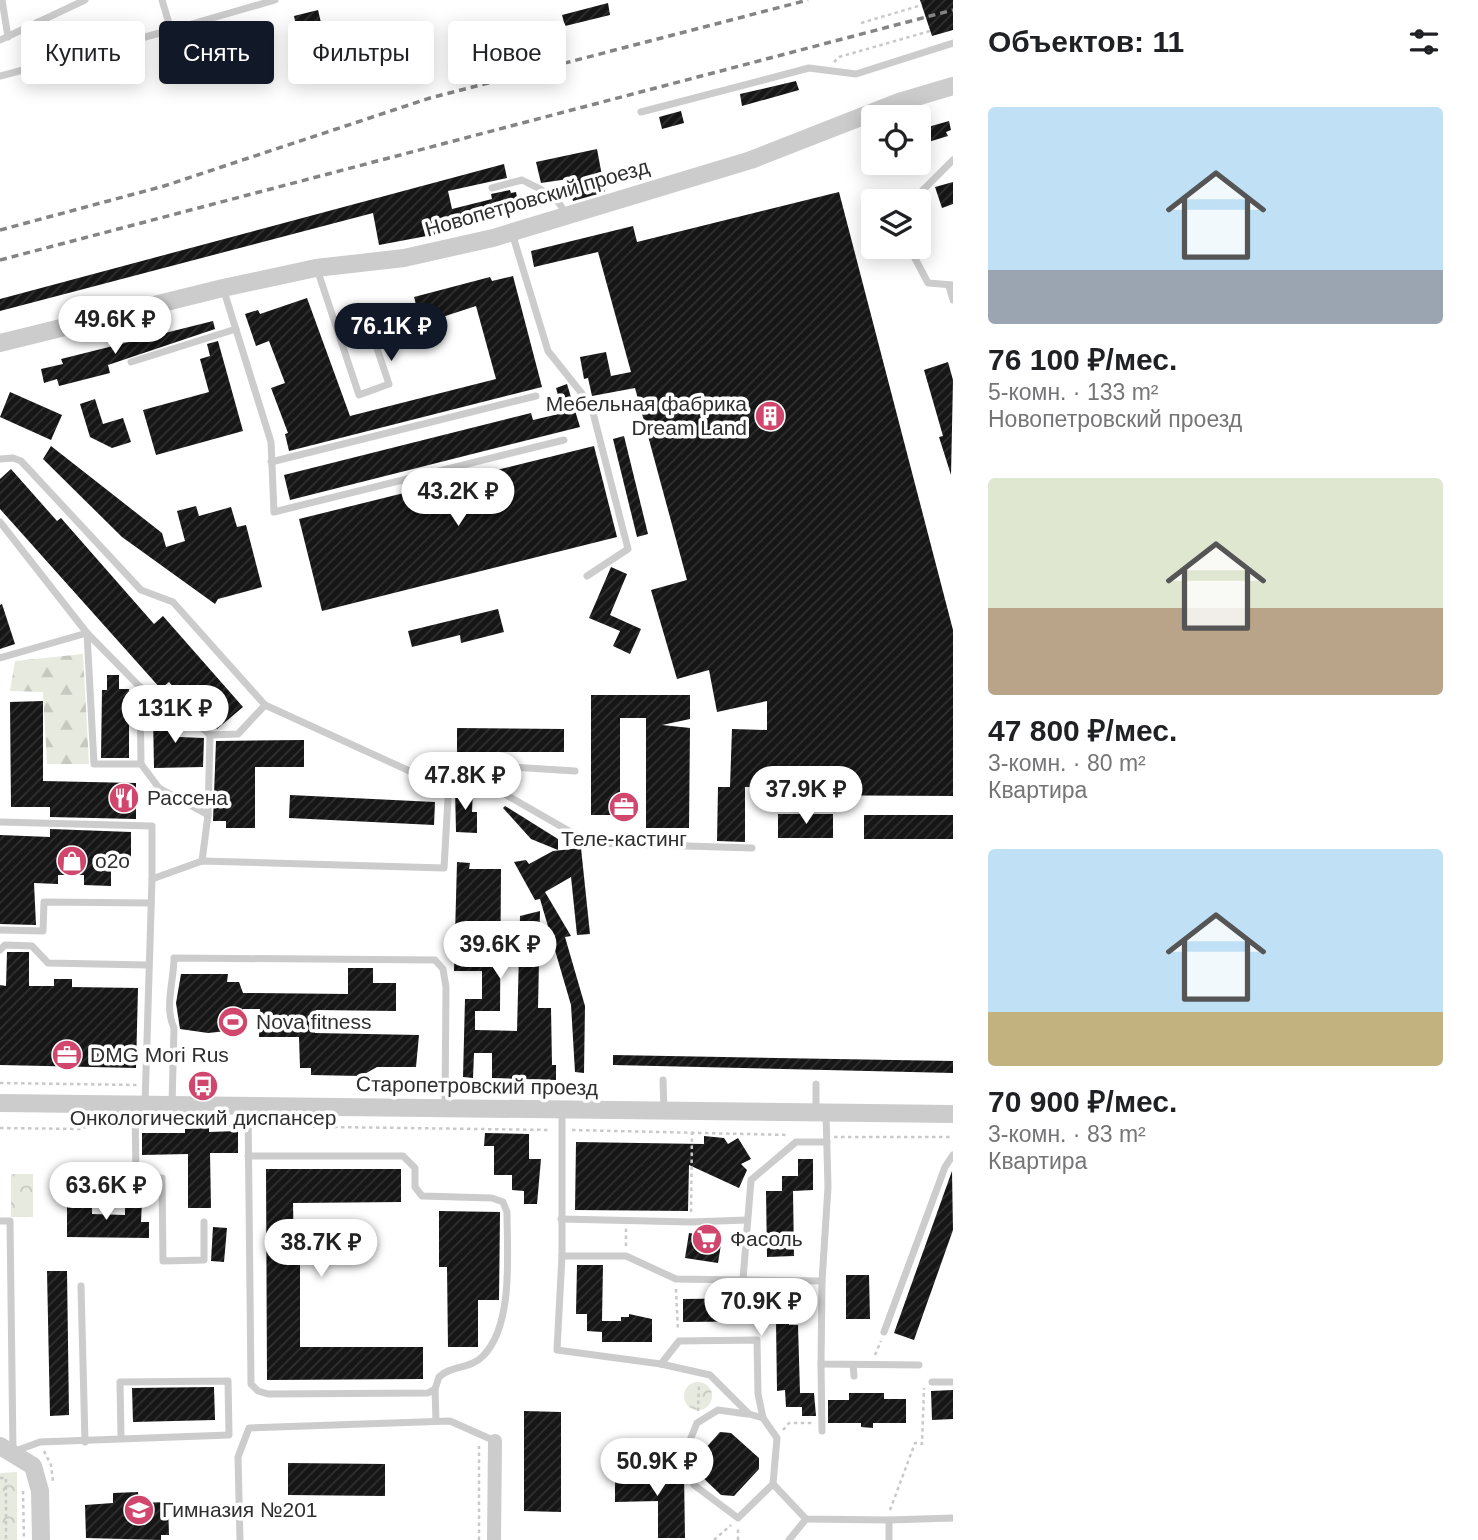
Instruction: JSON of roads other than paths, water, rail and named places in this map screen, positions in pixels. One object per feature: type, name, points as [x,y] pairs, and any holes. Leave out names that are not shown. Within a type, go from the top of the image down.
[{"type":"street","name":"Новопетровский проезд","points":[[0,343],[223,288],[316,268],[404,258],[511,233],[751,160],[900,102],[953,86]]},
{"type":"street","name":"Старопетровский проезд","points":[[0,1103],[953,1114]]},
{"type":"street","points":[[494,1540],[495,1441]]},
{"type":"street","points":[[7,1449],[33,1466],[37,1479],[41,1540]]},
{"type":"lane","points":[[2,0],[4,38],[21,30]]},
{"type":"lane","points":[[40,21],[85,0]]},
{"type":"lane","points":[[162,0],[168,21]]},
{"type":"lane","points":[[202,21],[275,0]]},
{"type":"lane","points":[[641,112],[809,68],[856,74],[953,43]]},
{"type":"lane","points":[[0,76],[21,70]]},
{"type":"lane","points":[[924,189],[953,160]]},
{"type":"lane","points":[[492,188],[522,180],[554,197],[562,205],[565,216]]},
{"type":"lane","points":[[511,233],[548,351],[591,405],[628,549],[587,576]]},
{"type":"lane","points":[[915,259],[928,283],[951,286],[953,300]]},
{"type":"lane","points":[[316,268],[359,395],[389,384],[363,307]]},
{"type":"lane","points":[[223,288],[271,442],[274,512],[564,440]]},
{"type":"lane","points":[[131,362],[236,329]]},
{"type":"lane","points":[[271,462],[536,396]]},
{"type":"lane","points":[[2,457],[21,461],[141,590],[173,602],[265,705],[449,789]]},
{"type":"lane","points":[[0,522],[87,633],[140,687],[175,704],[209,735],[237,734],[265,705]]},
{"type":"lane","points":[[0,658],[87,633]]},
{"type":"lane","points":[[87,633],[94,764],[141,764]]},
{"type":"lane","points":[[140,687],[141,764],[159,788],[208,815]]},
{"type":"lane","points":[[202,861],[208,815],[209,735]]},
{"type":"lane","points":[[152,879],[202,861],[444,868],[450,763]]},
{"type":"lane","points":[[450,763],[575,771]]},
{"type":"lane","points":[[450,763],[590,843],[752,848]]},
{"type":"lane","points":[[0,822],[152,826],[145,1085],[136,1125],[136,1178],[162,1178],[163,1261],[204,1260],[204,1222]]},
{"type":"lane","points":[[0,930],[43,932],[44,902],[150,903]]},
{"type":"lane","points":[[0,950],[5,945],[32,946],[47,963],[148,965]]},
{"type":"lane","points":[[172,1105],[174,1028],[171,1021],[171,984],[174,958],[435,960],[443,969],[446,987],[445,1108]]},
{"type":"lane","points":[[663,1080],[664,1112]]},
{"type":"lane","points":[[816,1084],[826,1140],[828,1186],[822,1281],[822,1427]]},
{"type":"lane","points":[[248,1106],[251,1384],[258,1391],[268,1394],[428,1393],[435,1389]]},
{"type":"lane","points":[[562,1110],[562,1256],[557,1350],[661,1364],[710,1375],[748,1414]]},
{"type":"lane","points":[[743,1279],[751,1180],[796,1142],[826,1140]]},
{"type":"lane","points":[[884,1332],[945,1167],[953,1155]]},
{"type":"lane","points":[[248,1156],[403,1156],[415,1168],[415,1187],[422,1196],[492,1198],[503,1202],[507,1212],[507,1295],[494,1336],[482,1358],[472,1365],[443,1373],[435,1389],[436,1421]]},
{"type":"lane","points":[[550,1158],[561,1158]]},
{"type":"lane","points":[[561,1219],[691,1222],[747,1220]]},
{"type":"lane","points":[[0,1221],[10,1221],[7,1449],[40,1442],[85,1442],[121,1437],[229,1436],[228,1381],[120,1382],[121,1437]]},
{"type":"lane","points":[[562,1256],[626,1256],[676,1279],[822,1281]]},
{"type":"lane","points":[[81,1286],[85,1442]]},
{"type":"lane","points":[[661,1364],[679,1342],[757,1340],[758,1394],[764,1418],[777,1438],[773,1484],[738,1518],[694,1485],[687,1450],[697,1423],[718,1410],[764,1418]]},
{"type":"lane","points":[[821,1364],[919,1365]]},
{"type":"lane","points":[[853,1365],[854,1376]]},
{"type":"lane","points":[[932,1382],[953,1382]]},
{"type":"lane","points":[[240,1540],[238,1457],[249,1428],[450,1421],[495,1441]]},
{"type":"lane","points":[[773,1484],[806,1519],[953,1518]]},
{"type":"lane","points":[[789,1540],[806,1519]]},
{"type":"lane","points":[[888,1540],[889,1520]]},
{"type":"railway","points":[[0,230],[164,186],[430,98],[808,0]]},
{"type":"railway","points":[[0,260],[953,10]]},
{"type":"place","name":"Мебельная фабрика Dream Land","points":[[770,416]]},
{"type":"place","name":"Рассена","points":[[124,798]]},
{"type":"place","name":"Теле-кастинг","points":[[624,807]]},
{"type":"place","name":"o2o","points":[[72,861]]},
{"type":"place","name":"Nova fitness","points":[[233,1022]]},
{"type":"place","name":"DMG Mori Rus","points":[[67,1055]]},
{"type":"place","name":"Онкологический диспансер","points":[[203,1086]]},
{"type":"place","name":"Фасоль","points":[[707,1239]]},
{"type":"place","name":"Гимназия №201","points":[[139,1510]]}]
